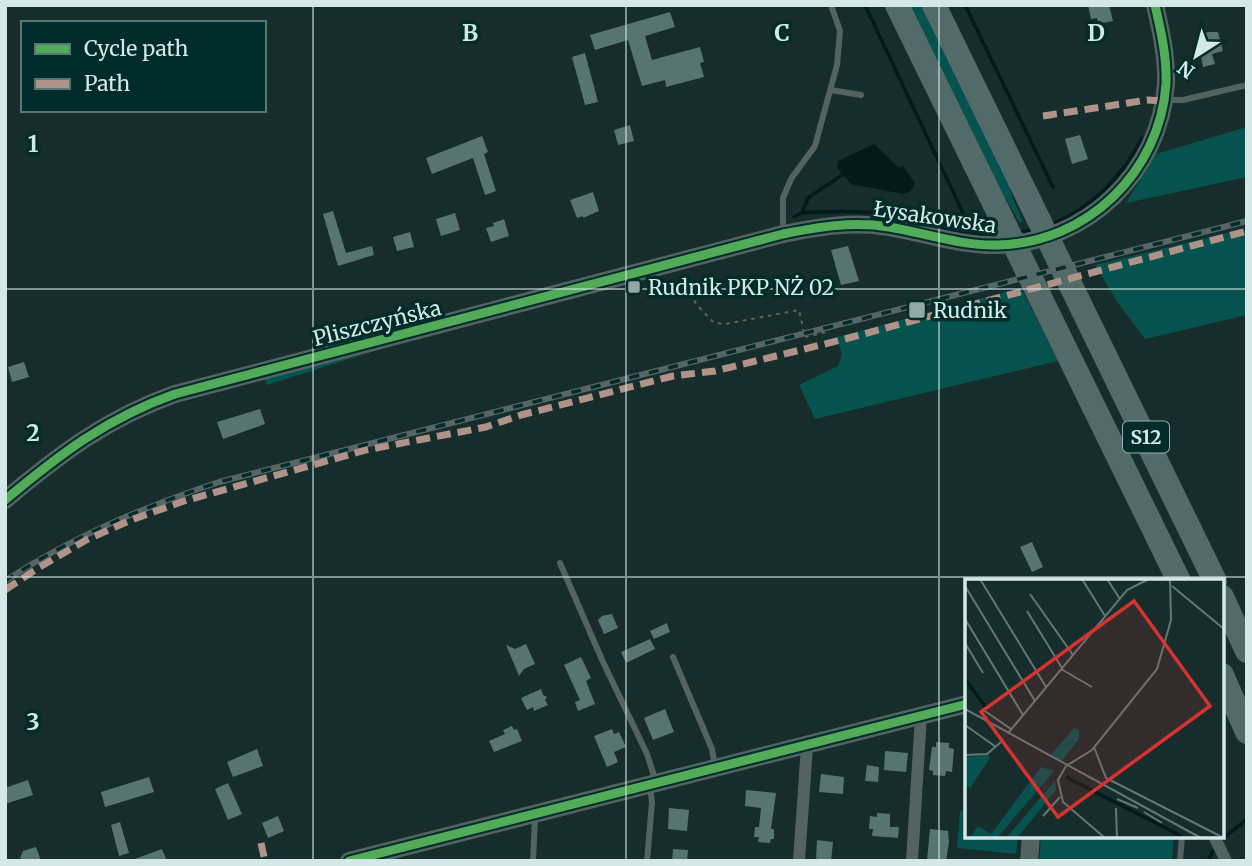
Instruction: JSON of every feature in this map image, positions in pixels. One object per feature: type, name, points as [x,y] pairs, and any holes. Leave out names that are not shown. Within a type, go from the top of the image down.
[{"type":"highway","name":"S12","points":[[897,5],[1178,579]]},
{"type":"highway","name":"S12","points":[[933,5],[1214,579]]},
{"type":"highway","points":[[1224,601],[1247,650]]},
{"type":"highway","points":[[1224,680],[1247,732]]},
{"type":"street","name":"Łysakowska","points":[[783,234],[836,225],[864,224],[995,246],[1022,243],[1065,230],[1099,210],[1128,182],[1154,138],[1164,100],[1166,61],[1155,5]]},
{"type":"street","name":"Pliszczyńska","points":[[5,500],[51,461],[89,434],[156,401],[783,234]]},
{"type":"street","points":[[349,861],[965,705]]},
{"type":"street","points":[[912,861],[921,716]]},
{"type":"street","points":[[799,861],[807,746]]},
{"type":"street","points":[[1029,861],[1031,838]]},
{"type":"street","points":[[1215,838],[1226,861]]},
{"type":"lane","points":[[783,234],[783,198],[791,179],[815,146],[831,90],[840,41],[839,23],[831,5]]},
{"type":"lane","points":[[1164,100],[1183,100],[1247,85]]},
{"type":"lane","points":[[831,90],[861,96]]},
{"type":"lane","points":[[560,563],[647,754],[653,785],[647,861]]},
{"type":"lane","points":[[673,657],[712,749],[716,769]]},
{"type":"lane","points":[[533,861],[536,822],[534,815]]},
{"type":"lane","points":[[1180,861],[1182,838]]},
{"type":"path","points":[[678,262],[696,304],[714,323],[725,324],[799,310],[806,337],[826,332]]},
{"type":"shaded area","points":[[905,5],[925,5],[1008,176],[1012,197],[1023,221],[1019,222],[1006,199],[993,184]]},
{"type":"shaded area","points":[[1247,127],[1247,177],[1126,203],[1156,154]]},
{"type":"shaded area","points":[[874,144],[899,168],[903,166],[915,183],[911,191],[903,194],[851,184],[837,168],[838,161]]},
{"type":"shaded area","points":[[1247,228],[1247,315],[1145,339],[1118,303],[1095,265]]},
{"type":"shaded area","points":[[1021,288],[1058,361],[815,419],[799,385],[838,366],[842,354],[837,337]]},
{"type":"shaded area","points":[[409,340],[267,385],[261,372]]},
{"type":"shaded area","points":[[960,811],[965,812],[965,838],[1018,838],[1016,854],[957,848]]},
{"type":"shaded area","points":[[1041,838],[1174,838],[1172,861],[1039,861]]},
{"type":"building","points":[[1088,5],[1109,5],[1113,21],[1098,24],[1097,18],[1091,19]]},
{"type":"building","points":[[670,12],[675,27],[645,36],[652,60],[700,47],[704,62],[700,63],[704,77],[666,87],[665,80],[642,86],[628,40],[595,50],[590,35]]},
{"type":"building","points":[[1218,32],[1223,51],[1212,54],[1215,64],[1203,67],[1197,35]]},
{"type":"building","points":[[585,53],[598,102],[585,105],[572,57]]},
{"type":"building","points":[[630,125],[634,141],[618,145],[614,130]]},
{"type":"building","points":[[1080,135],[1088,159],[1072,164],[1065,139]]},
{"type":"building","points":[[482,136],[488,152],[484,154],[496,191],[485,195],[473,158],[432,174],[426,158]]},
{"type":"building","points":[[593,192],[599,211],[577,218],[570,200]]},
{"type":"building","points":[[333,211],[346,253],[372,246],[374,255],[338,266],[323,214]]},
{"type":"building","points":[[455,213],[460,230],[441,236],[436,219]]},
{"type":"building","points":[[504,219],[509,236],[491,242],[486,228]]},
{"type":"building","points":[[410,232],[414,247],[397,251],[393,237]]},
{"type":"building","points":[[848,246],[859,281],[841,285],[831,250]]},
{"type":"building","points":[[24,362],[29,377],[12,382],[8,367]]},
{"type":"building","points":[[260,409],[265,424],[223,439],[217,422]]},
{"type":"building","points":[[1032,542],[1043,567],[1032,572],[1020,547]]},
{"type":"building","points":[[612,614],[618,628],[604,634],[598,620],[602,616]]},
{"type":"building","points":[[667,623],[670,632],[654,639],[650,631]]},
{"type":"building","points":[[650,639],[655,649],[626,663],[621,652]]},
{"type":"building","points":[[526,644],[535,664],[524,669],[519,676],[506,645],[515,649]]},
{"type":"building","points":[[581,657],[591,678],[586,681],[595,704],[578,711],[575,702],[580,700],[564,665]]},
{"type":"building","points":[[541,689],[547,697],[545,700],[548,705],[534,711],[533,707],[527,710],[521,698]]},
{"type":"building","points":[[665,709],[674,732],[653,740],[644,718]]},
{"type":"building","points":[[512,726],[514,730],[517,729],[522,741],[494,752],[489,741],[505,734],[503,730]]},
{"type":"building","points":[[612,729],[614,734],[619,732],[626,747],[614,752],[618,762],[607,767],[594,736]]},
{"type":"building","points":[[936,742],[949,743],[949,748],[954,749],[952,772],[946,771],[945,776],[933,775],[933,771],[929,770],[932,747],[936,747]]},
{"type":"building","points":[[257,749],[263,766],[233,777],[227,762]]},
{"type":"building","points":[[885,751],[908,753],[906,772],[884,770]]},
{"type":"building","points":[[867,765],[879,767],[878,782],[865,781]]},
{"type":"building","points":[[821,774],[844,777],[843,794],[819,792]]},
{"type":"building","points":[[149,777],[154,792],[105,807],[101,792]]},
{"type":"building","points":[[28,780],[33,795],[5,804],[5,788]]},
{"type":"building","points":[[228,783],[242,814],[228,820],[215,789]]},
{"type":"building","points":[[746,790],[776,793],[771,829],[774,829],[774,839],[771,839],[770,843],[758,842],[759,837],[754,837],[755,827],[759,827],[761,808],[745,806]]},
{"type":"building","points":[[669,808],[689,810],[687,831],[668,829]]},
{"type":"building","points":[[877,813],[890,814],[890,827],[899,827],[898,838],[872,836],[873,829],[869,829],[870,816],[877,817]]},
{"type":"building","points":[[278,816],[284,831],[268,838],[262,823]]},
{"type":"building","points":[[120,822],[129,853],[119,856],[111,825]]},
{"type":"building","points":[[930,829],[948,831],[946,861],[927,860]]},
{"type":"building","points":[[817,840],[833,842],[831,861],[816,861]]},
{"type":"building","points":[[36,847],[41,861],[24,861],[20,858],[23,851]]},
{"type":"building","points":[[162,849],[167,861],[132,860]]},
{"type":"building","points":[[673,849],[688,850],[687,861],[672,861]]},
{"type":"waterway","points":[[865,5],[963,213]]},
{"type":"waterway","points":[[965,5],[1053,187]]},
{"type":"waterway","points":[[1052,224],[1081,209],[1105,189],[1125,166],[1142,138]]},
{"type":"waterway","points":[[794,217],[802,213],[808,198],[842,175]]},
{"type":"waterway","points":[[802,213],[878,213],[955,232],[1000,235]]},
{"type":"waterway","points":[[1018,232],[1035,230]]},
{"type":"waterway","points":[[1224,837],[1245,821]]},
{"type":"waterway","points":[[1208,861],[1213,851]]},
{"type":"railway","points":[[5,581],[56,550],[109,524],[219,482],[1247,221]]},
{"type":"marked path","points":[[1043,116],[1147,100],[1164,101]]},
{"type":"marked path","points":[[5,590],[86,540],[184,501],[366,450],[486,427],[521,415],[673,376],[715,371],[845,339],[1247,231]]},
{"type":"marked path","points":[[261,843],[265,861]]},
{"type":"cycle path","points":[[5,500],[85,439],[127,414],[175,394],[783,234],[822,227],[862,225],[998,245],[1031,241],[1061,231],[1089,216],[1113,197],[1134,173],[1150,146],[1161,116],[1166,84],[1165,54],[1155,5]]},
{"type":"cycle path","points":[[349,861],[965,705]]},
{"type":"place","name":"Rudnik PKP NŻ 02","points":[[634,287]]},
{"type":"place","name":"Rudnik","points":[[917,310]]}]
